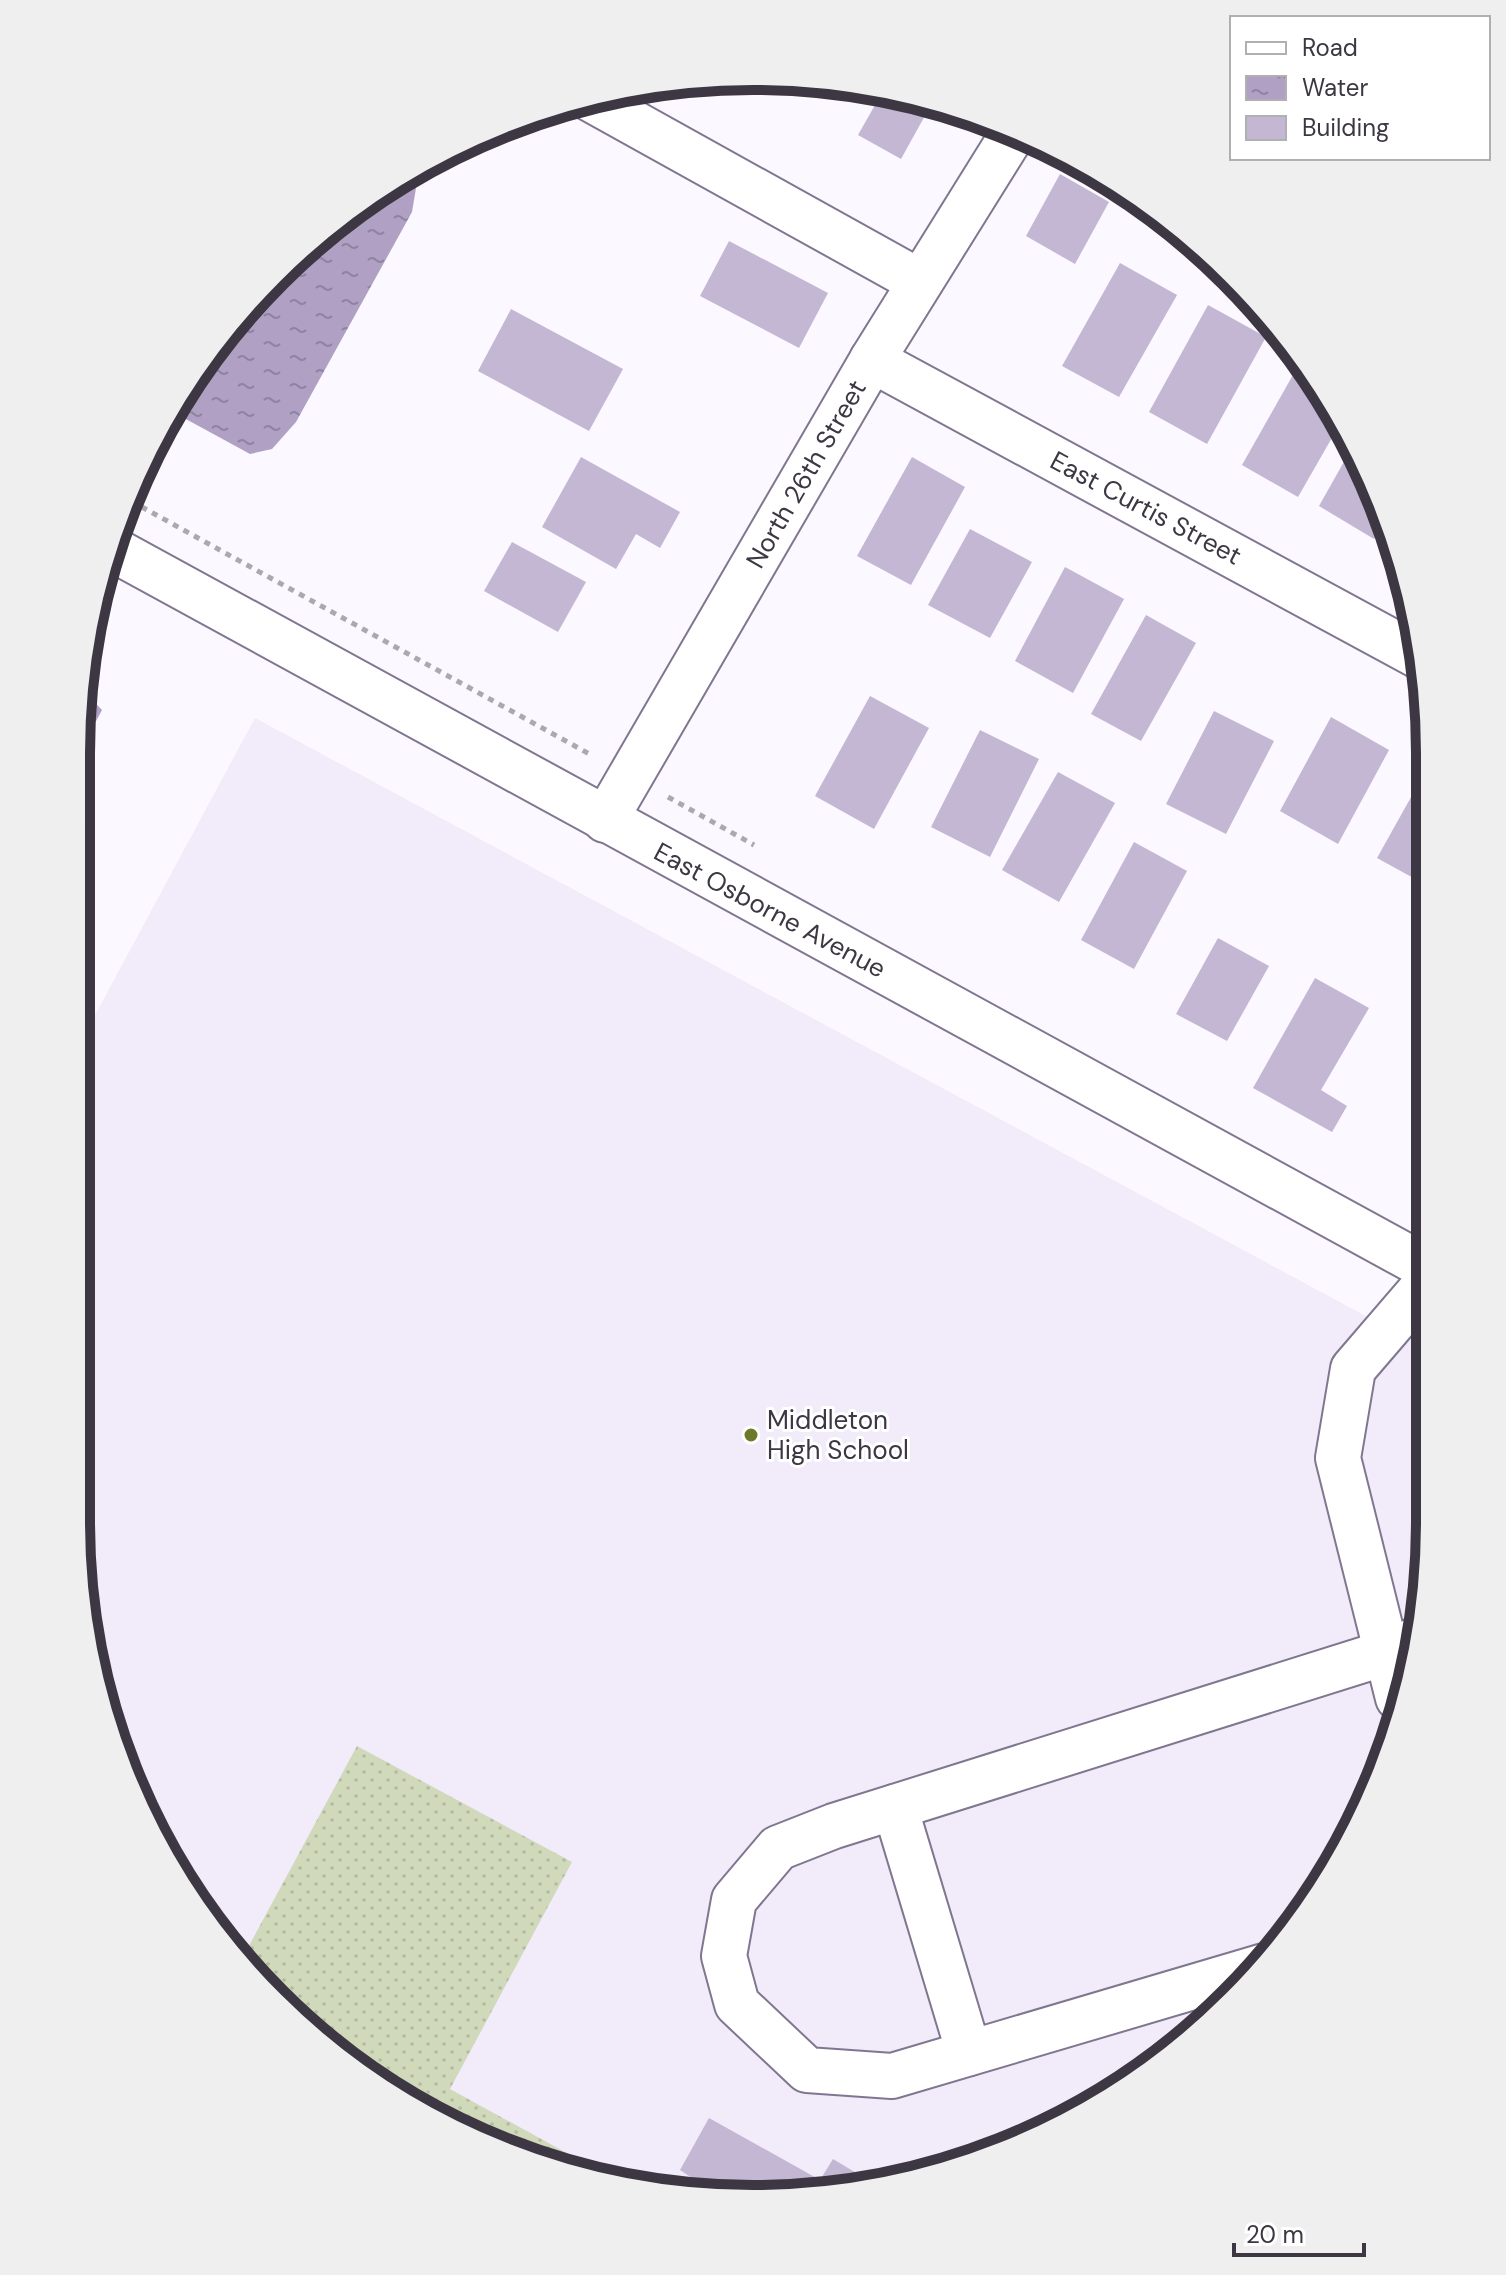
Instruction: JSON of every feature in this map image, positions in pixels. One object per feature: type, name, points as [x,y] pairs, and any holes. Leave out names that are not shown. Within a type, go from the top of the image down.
[{"type":"street","points":[[606,107],[920,282]]},
{"type":"street","name":"North 26th Street","points":[[605,820],[872,360],[1009,141]]},
{"type":"street","name":"East Curtis Street","points":[[872,360],[1407,650]]},
{"type":"street","name":"East Osborne Avenue","points":[[121,554],[1416,1262]]},
{"type":"street","points":[[1399,1667],[1400,1646],[1338,1458],[1353,1369],[1416,1296]]},
{"type":"street","points":[[1238,1974],[892,2076],[807,2070],[737,2004],[724,1956],[734,1900],[778,1848],[834,1826],[1400,1646]]},
{"type":"street","points":[[895,1807],[969,2053]]},
{"type":"shaded area","name":"Middleton High School","points":[[255,718],[1416,1343],[1415,1565],[1403,1651],[1393,1694],[1366,1776],[1348,1815],[1327,1854],[1279,1926],[1222,1991],[1190,2020],[1157,2048],[1084,2096],[1007,2135],[966,2150],[882,2172],[840,2179],[796,2184],[710,2184],[624,2172],[581,2162],[499,2135],[460,2117],[421,2096],[349,2048],[284,1991],[227,1926],[202,1890],[179,1854],[140,1776],[113,1694],[103,1651],[91,1565],[90,1025]]},
{"type":"green space","points":[[357,1746],[572,1862],[450,2089],[585,2163],[499,2135],[421,2096],[349,2048],[284,1991],[247,1950]]},
{"type":"water","points":[[417,182],[412,212],[296,422],[272,449],[250,454],[182,417],[227,349],[284,284],[349,227]]},
{"type":"water","points":[[92,700],[102,710],[91,731]]},
{"type":"building","points":[[877,102],[926,113],[901,159],[858,135]]},
{"type":"building","points":[[1060,174],[1109,202],[1075,264],[1026,236]]},
{"type":"building","points":[[729,241],[828,293],[799,348],[700,296]]},
{"type":"building","points":[[1120,263],[1177,295],[1119,397],[1062,366]]},
{"type":"building","points":[[1208,305],[1266,337],[1207,444],[1149,412]]},
{"type":"building","points":[[511,309],[623,369],[589,431],[478,371]]},
{"type":"building","points":[[1295,372],[1334,434],[1298,497],[1242,465]]},
{"type":"building","points":[[581,457],[680,512],[660,548],[636,534],[616,569],[542,527]]},
{"type":"building","points":[[912,457],[965,487],[911,585],[857,556]]},
{"type":"building","points":[[1346,457],[1378,532],[1374,539],[1319,506]]},
{"type":"building","points":[[970,529],[1032,562],[990,638],[928,605]]},
{"type":"building","points":[[512,542],[586,582],[558,632],[484,591]]},
{"type":"building","points":[[1065,567],[1124,599],[1073,693],[1015,661]]},
{"type":"building","points":[[1146,615],[1196,643],[1141,741],[1091,714]]},
{"type":"building","points":[[870,696],[929,728],[874,829],[815,796]]},
{"type":"building","points":[[1214,711],[1274,741],[1226,834],[1166,804]]},
{"type":"building","points":[[1331,717],[1389,750],[1338,844],[1280,811]]},
{"type":"building","points":[[980,730],[1039,759],[990,857],[931,827]]},
{"type":"building","points":[[1058,772],[1115,803],[1059,902],[1002,870]]},
{"type":"building","points":[[1415,790],[1416,791],[1416,879],[1377,858]]},
{"type":"building","points":[[1134,842],[1187,871],[1134,969],[1081,940]]},
{"type":"building","points":[[1218,938],[1269,966],[1227,1041],[1176,1014]]},
{"type":"building","points":[[1315,978],[1369,1008],[1321,1090],[1347,1106],[1332,1132],[1253,1088]]},
{"type":"building","points":[[709,2118],[820,2180],[833,2159],[861,2176],[796,2184],[710,2184],[698,2183],[680,2170]]},
{"type":"place","name":"Middleton High School","points":[[751,1435]]}]
